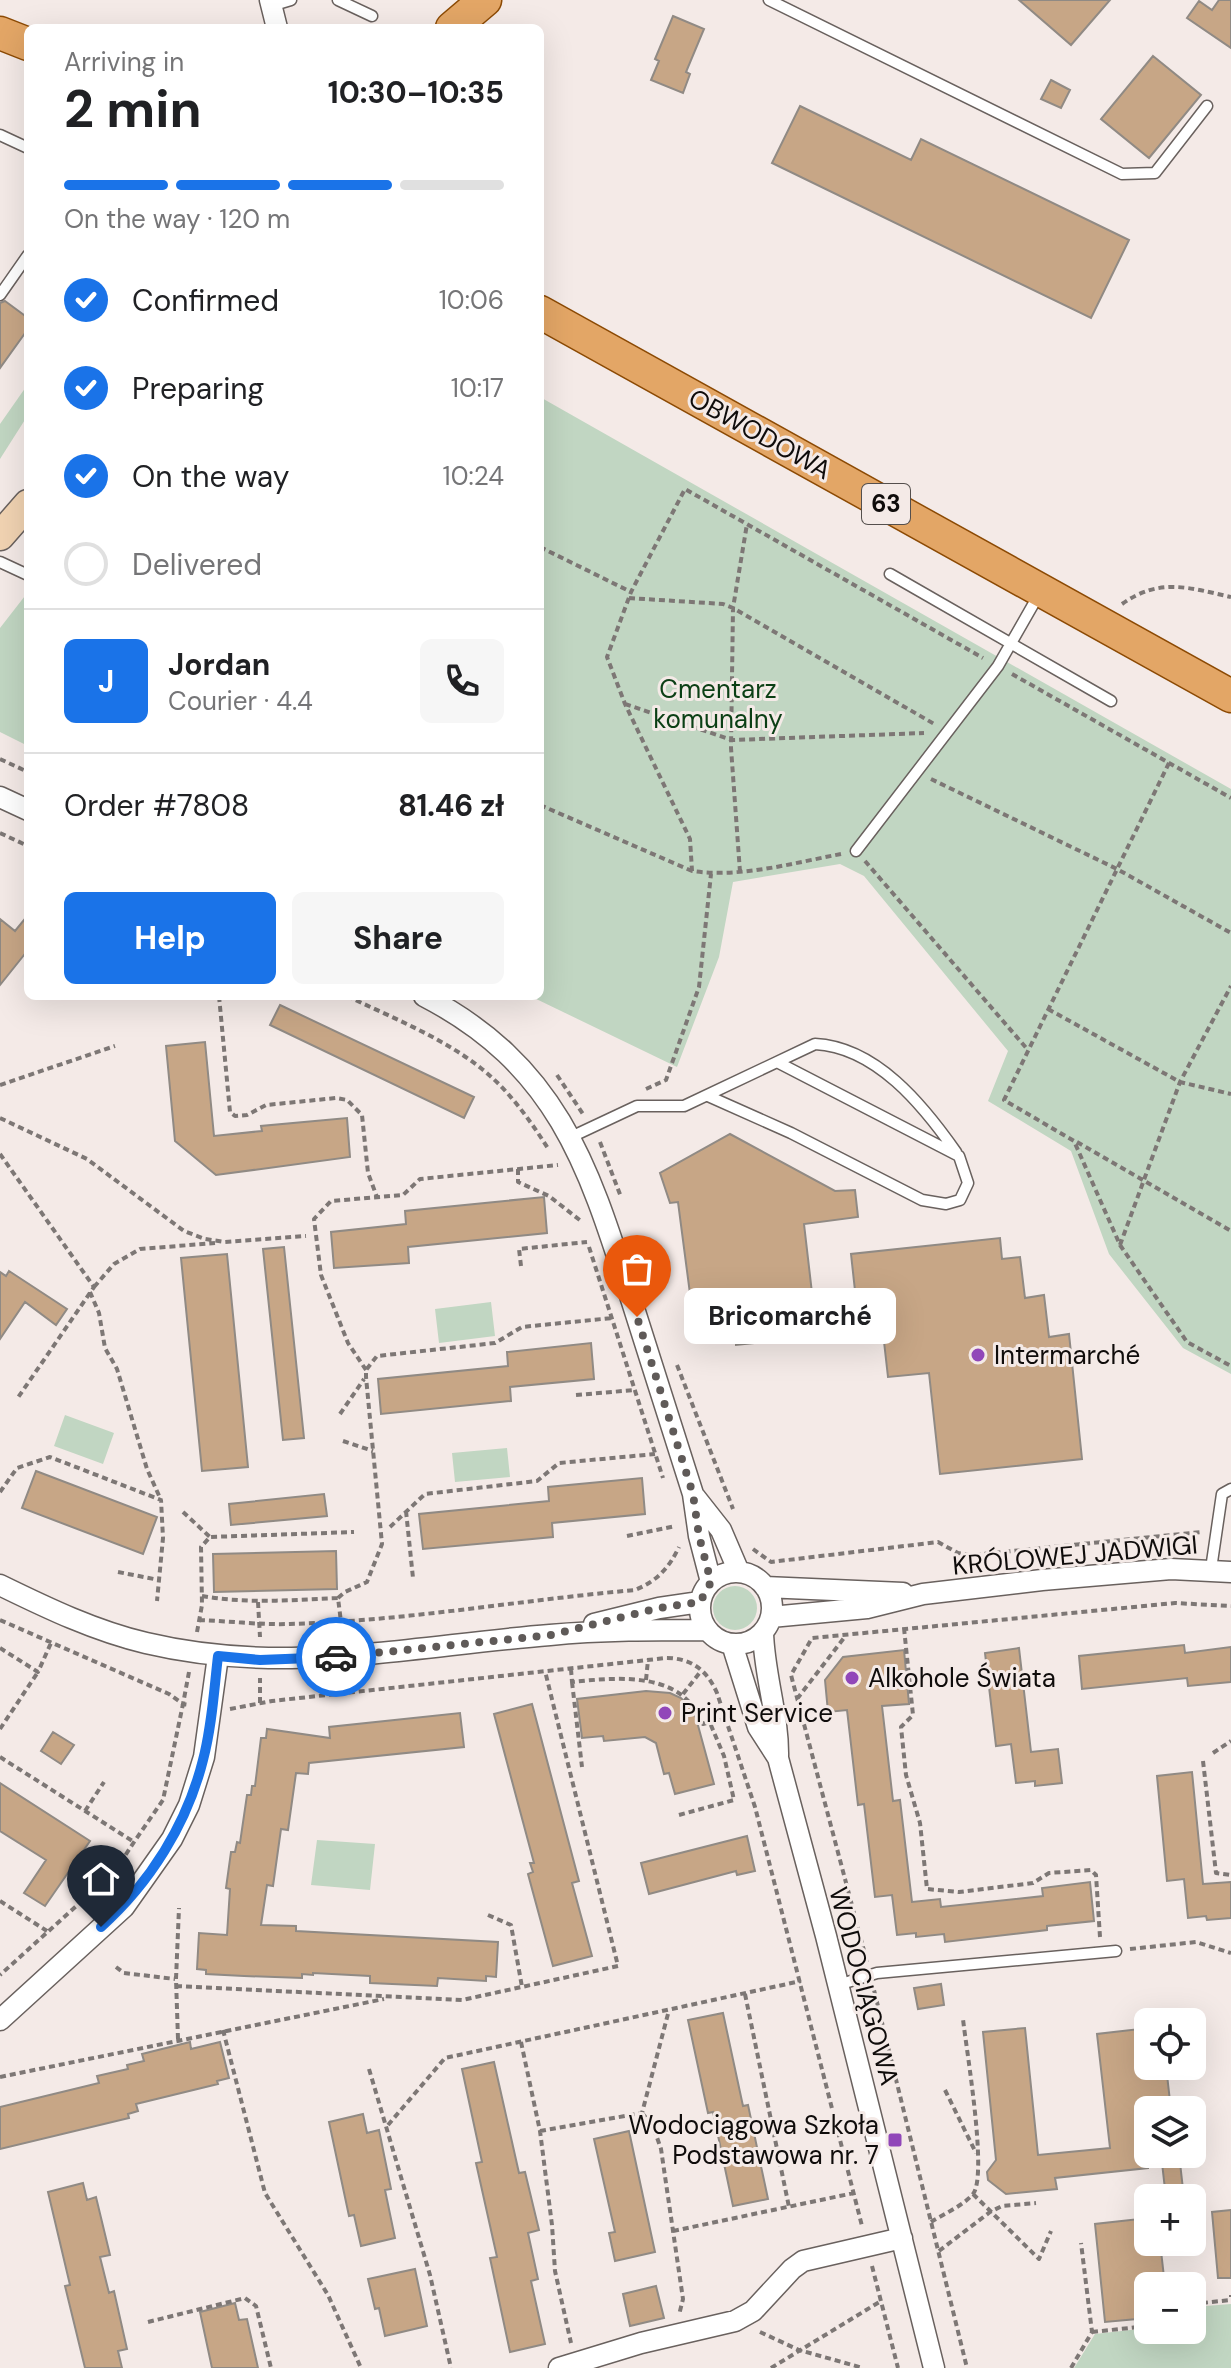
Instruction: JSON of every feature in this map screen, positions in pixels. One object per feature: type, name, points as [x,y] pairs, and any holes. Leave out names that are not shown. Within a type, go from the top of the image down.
[{"type":"main road","points":[[457,24],[485,0]]},
{"type":"main road","points":[[0,33],[24,42]]},
{"type":"main road","name":"OBWODOWA","points":[[544,314],[1231,696]]},
{"type":"street","points":[[277,24],[278,2]]},
{"type":"street","points":[[3,528],[24,508]]},
{"type":"street","points":[[0,797],[24,808]]},
{"type":"street","points":[[432,1000],[500,1048],[529,1076],[571,1137],[599,1199],[693,1494],[699,1536],[711,1582]]},
{"type":"street","points":[[693,1494],[721,1530],[739,1572]]},
{"type":"street","name":"KRÓLOWEJ JADWIGI","points":[[767,1624],[867,1608],[923,1594],[1171,1569],[1221,1570]]},
{"type":"street","points":[[739,1572],[765,1587],[772,1607],[767,1624],[743,1644],[732,1644],[714,1637],[707,1630],[699,1612],[700,1602],[711,1582],[724,1574],[739,1572]]},
{"type":"street","points":[[0,1585],[104,1631],[145,1643],[218,1656],[298,1660],[551,1635],[707,1630]]},
{"type":"street","name":"KRÓLOWEJ JADWIGI","points":[[765,1587],[923,1594]]},
{"type":"street","points":[[551,1635],[659,1608],[700,1602]]},
{"type":"street","name":"WODOCIĄGOWA","points":[[767,1624],[763,1651],[779,1730],[778,1758],[934,2368]]},
{"type":"street","name":"WODOCIĄGOWA","points":[[732,1644],[758,1727],[778,1758]]},
{"type":"street","points":[[0,2020],[124,1907],[172,1839],[189,1805],[204,1757],[218,1656]]},
{"type":"street","points":[[559,2368],[641,2343],[735,2321],[753,2311],[803,2261],[902,2238]]},
{"type":"lane","points":[[338,0],[372,16]]},
{"type":"lane","points":[[769,0],[1122,174],[1155,173],[1207,106]]},
{"type":"lane","points":[[0,135],[24,146]]},
{"type":"lane","points":[[0,295],[24,261]]},
{"type":"lane","points":[[0,562],[24,573]]},
{"type":"lane","points":[[890,574],[1111,701]]},
{"type":"lane","points":[[856,851],[998,666],[1041,591]]},
{"type":"lane","points":[[571,1137],[637,1106],[684,1106],[815,1044],[836,1045],[860,1056],[903,1087],[959,1156],[968,1183],[960,1200],[946,1204],[922,1200],[791,1133],[708,1096]]},
{"type":"lane","points":[[777,1062],[959,1156]]},
{"type":"lane","points":[[1221,1570],[1218,1532],[1222,1494],[1231,1489]]},
{"type":"lane","points":[[838,1985],[877,1973],[1116,1951]]},
{"type":"path","points":[[692,871],[690,839],[625,704],[607,657],[630,595],[685,489],[1231,798]]},
{"type":"path","points":[[740,872],[732,740],[733,608],[747,524]]},
{"type":"path","points":[[544,549],[630,595],[723,604],[733,608],[948,732]]},
{"type":"path","points":[[1098,622],[1133,596],[1171,584],[1231,597]]},
{"type":"path","points":[[625,704],[732,740],[948,732]]},
{"type":"path","points":[[0,759],[24,770]]},
{"type":"path","points":[[1169,763],[1004,1100],[1231,1231]]},
{"type":"path","points":[[917,773],[1117,869],[1231,933]]},
{"type":"path","points":[[544,807],[692,871],[711,874],[740,872],[856,851],[1028,1050]]},
{"type":"path","points":[[0,833],[24,844]]},
{"type":"path","points":[[641,1092],[666,1080],[699,987],[711,874]]},
{"type":"path","points":[[1120,1245],[1180,1082],[1231,986]]},
{"type":"path","points":[[219,1000],[230,1112],[235,1116],[247,1115],[266,1105],[336,1098],[347,1100],[362,1115],[368,1173],[377,1197]]},
{"type":"path","points":[[355,1000],[419,1031],[475,1065],[508,1093],[530,1121],[561,1173]]},
{"type":"path","points":[[1048,1009],[1180,1082],[1231,1094]]},
{"type":"path","points":[[0,1085],[115,1046]]},
{"type":"path","points":[[585,1116],[593,1114]]},
{"type":"path","points":[[0,1118],[87,1159],[184,1231],[225,1242]]},
{"type":"path","points":[[1074,1141],[1120,1245],[1187,1342],[1231,1366]]},
{"type":"path","points":[[0,1154],[94,1287]]},
{"type":"path","points":[[202,1596],[258,1601],[338,1598],[367,1582],[382,1544],[366,1374],[348,1343],[321,1275],[314,1219],[331,1201],[403,1195],[420,1179],[558,1165]]},
{"type":"path","points":[[518,1169],[518,1182],[549,1196],[581,1221]]},
{"type":"path","points":[[575,1208],[665,1483]]},
{"type":"path","points":[[17,1399],[94,1287],[114,1264],[140,1249],[306,1236]]},
{"type":"path","points":[[521,1266],[519,1249],[587,1242]]},
{"type":"path","points":[[90,1292],[99,1313],[105,1348],[117,1369],[147,1469],[161,1500],[163,1538],[157,1601]]},
{"type":"path","points":[[340,1414],[377,1356],[495,1343],[522,1327],[612,1318]]},
{"type":"path","points":[[576,1395],[635,1390]]},
{"type":"path","points":[[343,1441],[373,1451]]},
{"type":"path","points":[[390,1527],[425,1494],[537,1481],[559,1463],[655,1454]]},
{"type":"path","points":[[0,1492],[17,1468],[50,1457],[161,1500]]},
{"type":"path","points":[[406,1511],[413,1578]]},
{"type":"path","points":[[183,1512],[210,1537],[354,1532]]},
{"type":"path","points":[[627,1536],[678,1526],[680,1529]]},
{"type":"path","points":[[747,1544],[771,1562],[938,1542],[958,1553],[973,1555],[1189,1532],[1218,1532]]},
{"type":"path","points":[[210,1537],[201,1547],[199,1620],[260,1624],[401,1618],[635,1590],[652,1583],[665,1571],[682,1540]]},
{"type":"path","points":[[118,1572],[159,1580]]},
{"type":"path","points":[[338,1598],[341,1622]]},
{"type":"path","points":[[1091,1953],[1101,1933],[1096,1875],[1091,1870],[1085,1868],[1049,1873],[1033,1883],[959,1892],[927,1889],[920,1823],[906,1775],[901,1727],[913,1715],[906,1628],[1175,1603],[1231,1606]]},
{"type":"path","points":[[0,1620],[169,1694],[183,1704],[163,1800],[104,1888],[83,1900],[0,1975]]},
{"type":"path","points":[[797,1699],[847,1634]]},
{"type":"path","points":[[0,1729],[38,1672],[51,1643]]},
{"type":"path","points":[[0,1648],[38,1672]]},
{"type":"path","points":[[260,1703],[648,1660],[680,1658],[692,1662],[701,1670],[714,1686],[755,1807],[898,2368]]},
{"type":"path","points":[[646,1680],[648,1660]]},
{"type":"path","points":[[571,1669],[582,1767]]},
{"type":"path","points":[[683,1694],[701,1670]]},
{"type":"path","points":[[176,1986],[462,2000],[618,1966],[545,1671]]},
{"type":"path","points":[[572,1682],[646,1680],[683,1694],[697,1708],[703,1724],[725,1718]]},
{"type":"path","points":[[679,1815],[734,1800],[724,1756],[710,1723]]},
{"type":"path","points":[[1213,1753],[1231,1741]]},
{"type":"path","points":[[724,1756],[736,1751]]},
{"type":"path","points":[[0,1757],[134,1842]]},
{"type":"path","points":[[1203,1761],[1216,1873],[1231,1875]]},
{"type":"path","points":[[85,1811],[104,1782]]},
{"type":"path","points":[[0,1901],[47,1931]]},
{"type":"path","points":[[178,2039],[176,1979],[179,1908]]},
{"type":"path","points":[[488,1915],[511,1925],[522,1987]]},
{"type":"path","points":[[1116,1951],[1196,1942],[1231,1953]]},
{"type":"path","points":[[116,1967],[124,1973],[176,1979]]},
{"type":"path","points":[[388,2125],[445,2058],[801,1981]]},
{"type":"path","points":[[745,1993],[789,2207]]},
{"type":"path","points":[[0,2077],[391,1998]]},
{"type":"path","points":[[642,2113],[669,2009]]},
{"type":"path","points":[[931,2222],[973,2194],[978,2183],[979,2158],[963,2019]]},
{"type":"path","points":[[223,2030],[265,2193],[328,2295],[361,2368]]},
{"type":"path","points":[[521,2042],[540,2131],[555,2271],[572,2351]]},
{"type":"path","points":[[369,2069],[430,2275],[451,2368]]},
{"type":"path","points":[[945,2090],[979,2158]]},
{"type":"path","points":[[540,2131],[642,2113]]},
{"type":"path","points":[[642,2113],[658,2137],[683,2299],[678,2321]]},
{"type":"path","points":[[673,2231],[854,2193]]},
{"type":"path","points":[[973,2194],[1039,2259],[1051,2231]]},
{"type":"path","points":[[939,2251],[1002,2206],[1036,2203]]},
{"type":"path","points":[[1071,2368],[1092,2332],[1081,2243]]},
{"type":"path","points":[[1206,2301],[1231,2297]]},
{"type":"path","points":[[148,2322],[245,2298],[256,2306],[271,2368]]},
{"type":"path","points":[[771,2368],[881,2301]]},
{"type":"path","points":[[735,2321],[799,2350],[863,2368]]},
{"type":"path","points":[[1092,2332],[1134,2328]]},
{"type":"green space","points":[[24,390],[24,421],[0,459],[0,424]]},
{"type":"green space","name":"Cmentarz komunalny","points":[[544,399],[1231,789],[1231,1374],[1183,1348],[1109,1254],[1071,1151],[988,1101],[1008,1051],[864,876],[840,864],[733,882],[719,957],[677,1067],[538,1000],[544,1000]]},
{"type":"green space","points":[[24,597],[24,744],[0,732],[0,628]]},
{"type":"green space","points":[[491,1302],[495,1336],[439,1343],[435,1309]]},
{"type":"green space","points":[[65,1415],[114,1433],[103,1464],[54,1446]]},
{"type":"green space","points":[[507,1448],[510,1477],[455,1482],[452,1453]]},
{"type":"green space","points":[[735,1586],[751,1592],[757,1608],[751,1624],[735,1630],[719,1624],[713,1608],[719,1592]]},
{"type":"green space","points":[[317,1840],[375,1844],[370,1890],[311,1885]]},
{"type":"green space","points":[[1231,2304],[1231,2368],[1074,2368],[1095,2334],[1134,2330],[1134,2344],[1206,2344],[1206,2306]]},
{"type":"building","points":[[1019,0],[1110,0],[1071,45]]},
{"type":"building","points":[[1219,0],[1231,0],[1231,48],[1187,18],[1199,1],[1212,10]]},
{"type":"building","points":[[673,16],[704,29],[686,72],[690,74],[683,93],[651,80],[659,61],[655,59]]},
{"type":"building","points":[[1153,56],[1201,95],[1149,158],[1101,119]]},
{"type":"building","points":[[1051,80],[1070,90],[1061,108],[1041,99]]},
{"type":"building","points":[[800,106],[911,160],[921,139],[1129,240],[1091,318],[772,163]]},
{"type":"building","points":[[5,301],[24,315],[24,335],[0,368],[0,303]]},
{"type":"building","points":[[0,919],[15,931],[24,920],[24,955],[0,985]]},
{"type":"building","points":[[280,1005],[474,1097],[464,1118],[270,1025]]},
{"type":"building","points":[[205,1042],[214,1136],[262,1131],[261,1126],[347,1118],[350,1157],[216,1175],[175,1141],[166,1046]]},
{"type":"building","points":[[730,1134],[835,1191],[855,1190],[858,1217],[804,1224],[817,1336],[736,1345],[735,1327],[695,1332],[678,1202],[670,1203],[660,1173]]},
{"type":"building","points":[[544,1197],[547,1233],[408,1247],[409,1263],[334,1268],[331,1232],[406,1224],[405,1211]]},
{"type":"building","name":"Intermarché","points":[[1000,1238],[1002,1259],[1020,1257],[1025,1298],[1044,1295],[1049,1337],[1069,1334],[1082,1459],[940,1474],[929,1373],[888,1377],[881,1315],[858,1318],[851,1254]]},
{"type":"building","points":[[284,1247],[304,1438],[283,1440],[263,1249]]},
{"type":"building","points":[[227,1254],[248,1467],[202,1471],[181,1258]]},
{"type":"building","points":[[9,1271],[67,1309],[56,1325],[25,1302],[0,1339],[0,1272],[6,1276]]},
{"type":"building","points":[[591,1343],[594,1379],[510,1387],[511,1401],[381,1414],[378,1379],[508,1366],[507,1352]]},
{"type":"building","points":[[36,1471],[157,1517],[143,1554],[22,1508]]},
{"type":"building","points":[[642,1478],[645,1514],[552,1523],[553,1537],[423,1549],[419,1514],[549,1501],[548,1487]]},
{"type":"building","points":[[324,1494],[327,1516],[231,1525],[229,1504]]},
{"type":"building","points":[[336,1551],[337,1589],[214,1592],[213,1554]]},
{"type":"building","points":[[1184,1645],[1185,1653],[1231,1647],[1231,1682],[1188,1686],[1187,1678],[1082,1689],[1079,1656]]},
{"type":"building","points":[[1019,1648],[1031,1752],[1058,1749],[1062,1783],[1035,1786],[1035,1781],[1016,1783],[1011,1744],[996,1746],[985,1653]]},
{"type":"building","points":[[904,1650],[909,1704],[882,1706],[893,1801],[900,1800],[912,1902],[940,1899],[941,1907],[1043,1896],[1042,1888],[1090,1882],[1094,1921],[945,1942],[944,1934],[916,1937],[916,1933],[897,1935],[892,1895],[875,1897],[864,1804],[858,1805],[847,1710],[828,1712],[825,1680],[843,1657]]},
{"type":"building","points":[[646,1691],[670,1693],[691,1708],[714,1784],[675,1794],[669,1773],[664,1774],[656,1743],[645,1737],[604,1741],[603,1736],[582,1738],[577,1699]]},
{"type":"building","points":[[532,1704],[579,1881],[572,1883],[592,1956],[553,1966],[528,1874],[533,1872],[530,1863],[534,1863],[494,1714]]},
{"type":"building","points":[[460,1713],[464,1747],[309,1763],[308,1774],[296,1773],[288,1830],[281,1829],[273,1886],[267,1885],[261,1925],[296,1926],[296,1931],[498,1942],[496,1977],[486,1976],[486,1981],[438,1978],[437,1986],[370,1983],[370,1976],[313,1973],[302,1974],[302,1978],[244,1976],[206,1974],[206,1970],[197,1969],[199,1933],[227,1935],[230,1889],[226,1888],[231,1852],[235,1852],[237,1842],[240,1843],[247,1795],[251,1795],[252,1786],[255,1786],[261,1738],[266,1738],[267,1729],[330,1738],[329,1727]]},
{"type":"building","points":[[53,1732],[74,1745],[61,1764],[41,1751]]},
{"type":"building","points":[[1192,1772],[1203,1884],[1231,1882],[1231,1918],[1188,1918],[1184,1879],[1167,1881],[1157,1776]]},
{"type":"building","points":[[0,1783],[90,1841],[45,1906],[24,1893],[46,1860],[0,1831]]},
{"type":"building","points":[[747,1836],[755,1871],[737,1875],[736,1871],[649,1894],[641,1863]]},
{"type":"building","points":[[941,1984],[944,2005],[918,2009],[914,1988]]},
{"type":"building","points":[[723,2013],[743,2106],[748,2105],[768,2199],[733,2206],[713,2112],[708,2113],[688,2020]]},
{"type":"building","points":[[1025,2028],[1038,2155],[1110,2148],[1097,2034],[1134,2030],[1134,2080],[1168,2080],[1169,2096],[1134,2096],[1134,2168],[1148,2168],[1055,2178],[1057,2189],[1006,2194],[988,2180],[987,2172],[996,2160],[983,2032]]},
{"type":"building","points":[[190,2042],[191,2049],[220,2042],[229,2078],[217,2081],[218,2084],[136,2104],[138,2111],[128,2114],[129,2118],[0,2149],[0,2107],[99,2083],[97,2076],[128,2069],[127,2065],[144,2061],[142,2054]]},
{"type":"building","points":[[494,2062],[519,2173],[525,2172],[539,2230],[528,2233],[538,2279],[531,2281],[545,2344],[510,2352],[490,2258],[497,2257],[476,2163],[482,2162],[462,2069]]},
{"type":"building","points":[[363,2114],[367,2133],[379,2130],[391,2189],[385,2190],[395,2238],[361,2246],[354,2215],[349,2216],[329,2122]]},
{"type":"building","points":[[629,2131],[655,2252],[615,2261],[609,2233],[615,2232],[594,2139]]},
{"type":"building","points":[[1163,2168],[1181,2168],[1182,2184],[1164,2184]]},
{"type":"building","points":[[83,2183],[87,2200],[96,2197],[110,2255],[100,2257],[109,2293],[114,2291],[127,2349],[118,2351],[122,2368],[85,2368],[65,2286],[70,2285],[48,2192]]},
{"type":"building","points":[[1231,2210],[1231,2278],[1218,2278],[1212,2212]]},
{"type":"building","points":[[1134,2220],[1134,2256],[1162,2256],[1163,2272],[1134,2272],[1134,2319],[1105,2322],[1095,2224]]},
{"type":"building","points":[[415,2269],[427,2326],[385,2336],[368,2279]]},
{"type":"building","points":[[656,2286],[664,2318],[630,2326],[623,2294]]},
{"type":"building","points":[[235,2303],[239,2320],[247,2319],[258,2368],[212,2368],[200,2312]]},
{"type":"way so far","points":[[336,1657],[551,1635],[659,1608],[700,1602],[711,1582],[699,1536],[693,1494],[637,1317]]},
{"type":"place","name":"Bricomarché","points":[[637,1317]]},
{"type":"place","name":"Intermarché","points":[[978,1355]]},
{"type":"place","name":"Alkohole Świata","points":[[852,1678]]},
{"type":"place","name":"Print Service","points":[[665,1713]]},
{"type":"place","name":"Wodociągowa Szkoła Podstawowa nr. 7","points":[[895,2140]]},
{"type":"route","points":[[101,1927],[124,1907],[153,1868],[189,1805],[204,1757],[218,1656],[260,1660],[336,1657]]}]
